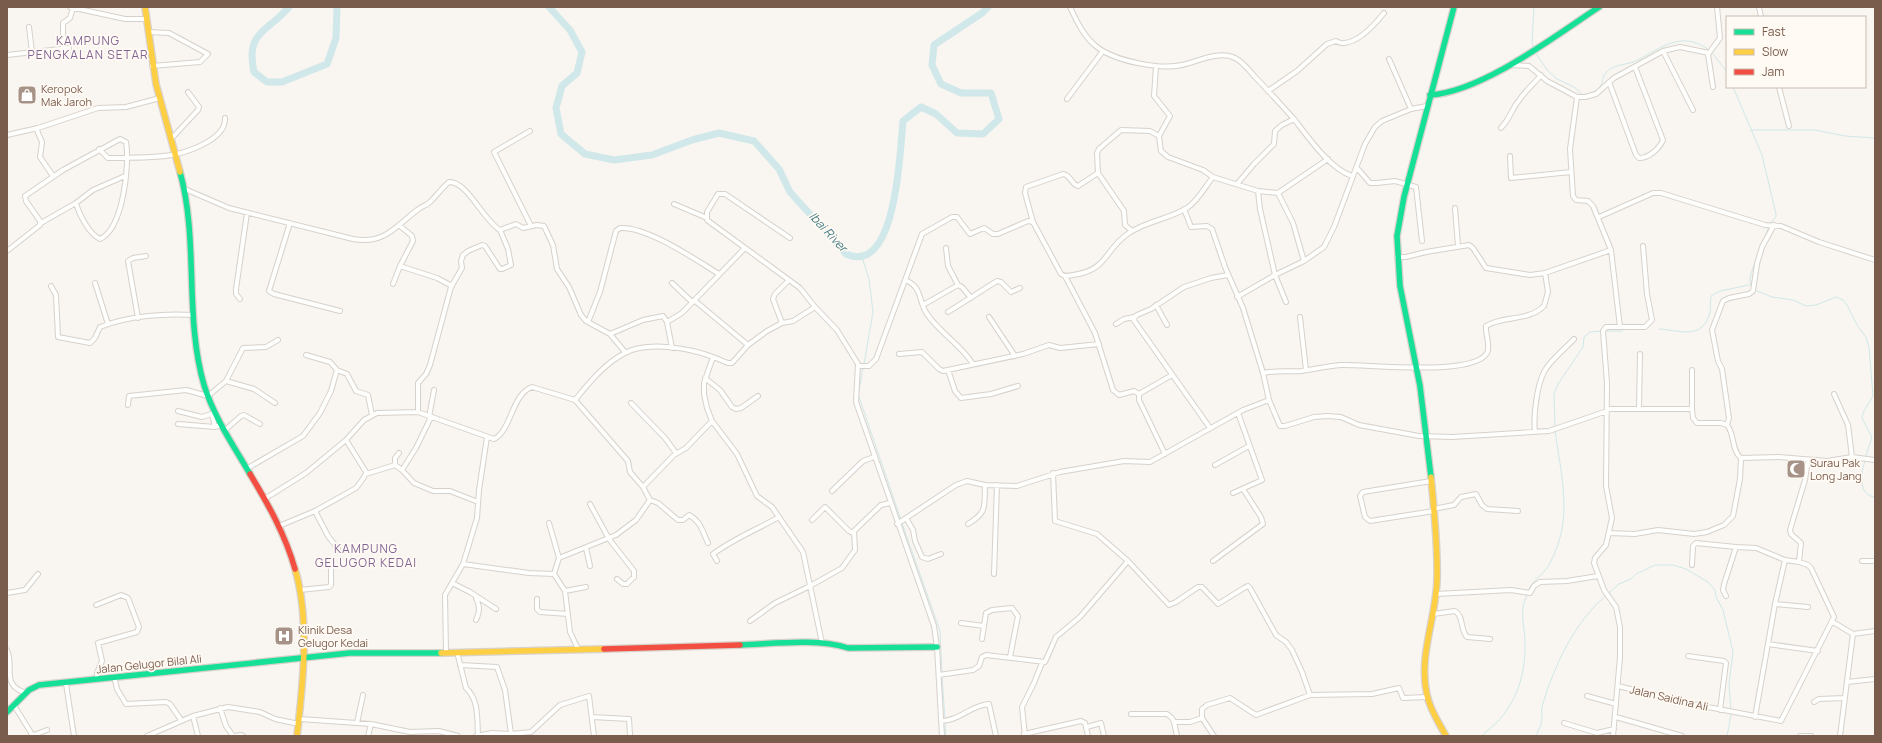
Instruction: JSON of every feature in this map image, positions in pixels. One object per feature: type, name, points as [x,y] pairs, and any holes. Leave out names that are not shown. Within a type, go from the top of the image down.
[{"type":"street","points":[[1070,7],[1083,33],[1096,47],[1131,61],[1156,66],[1181,66],[1221,56],[1230,56],[1240,61],[1294,119],[1328,159],[1344,173],[1352,176]]},
{"type":"street","points":[[1446,736],[1433,714],[1427,697],[1424,662],[1436,594],[1436,552],[1428,437],[1417,368],[1398,279],[1396,257],[1399,224],[1408,184],[1427,106],[1454,7]]},
{"type":"street","points":[[1430,95],[1439,95],[1455,90],[1510,65],[1540,44],[1599,7]]},
{"type":"street","points":[[1713,87],[1708,54],[1720,38],[1717,7]]},
{"type":"street","points":[[63,47],[63,24],[70,18],[71,8],[125,19],[147,19]]},
{"type":"street","points":[[145,8],[152,66],[185,189],[196,345],[215,427]]},
{"type":"street","points":[[1268,91],[1296,71],[1329,43],[1336,41],[1343,44],[1366,32],[1384,13]]},
{"type":"street","points":[[29,27],[32,52]]},
{"type":"street","points":[[148,32],[169,33],[208,54],[200,62],[152,66]]},
{"type":"street","points":[[7,55],[63,47],[69,48]]},
{"type":"street","points":[[1510,65],[1526,65],[1552,84],[1578,97],[1596,94],[1609,82],[1663,50],[1680,48],[1708,54]]},
{"type":"street","points":[[1663,50],[1693,110]]},
{"type":"street","points":[[1067,99],[1103,51]]},
{"type":"street","points":[[1388,59],[1410,109]]},
{"type":"street","points":[[1156,66],[1154,96],[1170,116],[1159,136],[1160,148],[1165,156],[1203,170],[1212,177],[1258,191],[1278,193],[1328,159]]},
{"type":"street","points":[[1609,82],[1636,155],[1639,158],[1648,156],[1659,147],[1663,140],[1635,67]]},
{"type":"street","points":[[1501,128],[1511,116],[1520,98],[1541,75]]},
{"type":"street","points":[[1779,88],[1789,126]]},
{"type":"street","points":[[172,138],[198,110],[199,107],[188,92]]},
{"type":"street","points":[[1578,97],[1570,143],[1574,198],[1578,201],[1589,202],[1599,217],[1611,250],[1620,327]]},
{"type":"street","points":[[7,135],[36,128],[94,109],[126,107],[160,98]]},
{"type":"street","points":[[1237,296],[1304,261],[1317,253],[1326,244],[1352,176],[1357,168],[1365,144],[1376,127],[1382,121],[1410,109],[1427,106]]},
{"type":"street","points":[[99,149],[108,158],[176,154],[215,138],[224,126],[225,118]]},
{"type":"street","points":[[1237,184],[1274,144],[1275,131],[1282,125],[1294,119]]},
{"type":"street","points":[[36,128],[42,142],[40,156],[53,176]]},
{"type":"street","points":[[1132,231],[1125,224],[1124,211],[1098,172],[1097,153],[1104,144],[1119,132],[1124,130],[1150,131],[1159,136]]},
{"type":"street","points":[[530,131],[494,152],[531,226]]},
{"type":"street","points":[[41,223],[26,201],[25,196],[53,176],[99,149],[116,140],[124,140],[126,142],[128,157],[125,176],[125,190],[111,231],[100,239],[96,238],[84,220],[76,203]]},
{"type":"street","points":[[1510,156],[1511,178],[1571,172]]},
{"type":"street","points":[[1357,168],[1370,183],[1378,184],[1393,180],[1415,186],[1418,189],[1422,241]]},
{"type":"street","points":[[1098,172],[1078,186],[1074,184],[1069,176],[1063,174],[1026,187],[1025,193],[1033,222],[1061,274],[1065,276],[1098,344],[1114,392],[1119,395],[1134,392],[1139,394],[1172,375]]},
{"type":"street","points":[[7,251],[22,241],[41,223],[76,203],[93,190],[125,176]]},
{"type":"street","points":[[1065,276],[1079,274],[1097,267],[1107,258],[1120,241],[1132,231],[1149,222],[1184,209],[1193,203],[1212,177]]},
{"type":"street","points":[[185,189],[229,208],[361,240],[387,235],[400,226],[420,208],[429,204],[449,182],[453,181],[462,187],[491,224],[500,230],[508,249],[511,265],[500,269],[487,248],[482,245],[463,255],[461,261],[462,268],[452,286],[430,365],[426,374],[418,383],[418,412]]},
{"type":"street","points":[[1258,191],[1260,209],[1275,275],[1286,302]]},
{"type":"street","points":[[707,218],[710,207],[718,194],[722,193],[790,238]]},
{"type":"street","points":[[1278,193],[1293,223],[1304,261]]},
{"type":"street","points":[[1599,217],[1658,193],[1765,225],[1781,226],[1818,242],[1875,260]]},
{"type":"street","points":[[674,204],[707,218],[711,223],[800,288],[814,307],[837,330],[860,367],[856,402],[934,626],[943,721],[942,736]]},
{"type":"street","points":[[1455,208],[1458,246]]},
{"type":"street","points":[[1184,209],[1191,227],[1207,226],[1212,229],[1228,275],[1243,308],[1263,373],[1269,400],[1280,426],[1286,426],[1318,416],[1342,417],[1366,427],[1428,437],[1549,430],[1559,428],[1607,410],[1639,408],[1692,409]]},
{"type":"street","points":[[240,299],[236,294],[236,289],[247,213]]},
{"type":"street","points":[[860,367],[872,364],[876,359],[922,234],[952,217],[957,217],[970,234],[984,228],[993,234],[998,234],[1028,221],[1033,222]]},
{"type":"street","points":[[290,223],[269,291],[274,294],[340,311]]},
{"type":"street","points":[[500,230],[516,224],[523,228],[541,225],[546,229],[553,244],[557,269],[569,287],[580,315],[588,322],[610,334],[626,352]]},
{"type":"street","points":[[1610,534],[1635,534],[1658,530],[1694,534],[1707,532],[1724,525],[1733,516],[1740,479],[1741,458],[1735,450],[1731,432],[1727,425],[1729,418],[1722,369],[1718,361],[1712,330],[1723,301],[1729,298],[1749,294],[1753,291],[1757,264],[1762,247],[1773,225]]},
{"type":"street","points":[[393,284],[413,239],[400,226]]},
{"type":"street","points":[[588,322],[600,292],[616,231],[620,228],[643,232],[688,254],[719,274]]},
{"type":"street","points":[[1396,257],[1406,258],[1458,246],[1471,246],[1486,268],[1530,275],[1545,274],[1611,250]]},
{"type":"street","points":[[1613,736],[1618,686],[1620,627],[1616,607],[1598,576],[1594,565],[1595,558],[1606,545],[1610,534],[1612,518],[1606,486],[1607,410],[1604,331],[1620,327],[1645,327],[1652,320],[1647,294],[1643,246]]},
{"type":"street","points":[[667,322],[679,316],[745,248]]},
{"type":"street","points":[[946,248],[948,266],[958,285],[962,286],[971,298]]},
{"type":"street","points":[[138,318],[128,261],[133,258],[146,256]]},
{"type":"street","points":[[400,266],[437,278],[452,286]]},
{"type":"street","points":[[1263,373],[1272,371],[1306,370],[1341,365],[1417,368],[1462,364],[1485,356],[1488,350],[1486,326],[1496,322],[1526,315],[1544,306],[1548,292],[1545,274]]},
{"type":"street","points":[[1116,324],[1124,319],[1134,317],[1189,285],[1228,275]]},
{"type":"street","points":[[782,323],[773,299],[775,294],[788,280]]},
{"type":"street","points":[[905,280],[913,283],[917,287],[926,313],[934,323],[968,356],[973,364]]},
{"type":"street","points":[[948,312],[997,281],[1001,282],[1011,292],[1020,288]]},
{"type":"street","points":[[95,283],[108,324]]},
{"type":"street","points":[[672,283],[748,345]]},
{"type":"street","points":[[923,305],[958,285]]},
{"type":"street","points":[[51,286],[56,295],[58,337],[60,339],[90,343],[95,338],[100,327],[108,324],[138,318],[176,314],[194,315]]},
{"type":"street","points":[[1156,305],[1167,325]]},
{"type":"street","points":[[575,400],[595,377],[626,352],[647,348],[693,350],[728,363],[732,363],[748,345],[782,323],[793,321],[814,307]]},
{"type":"street","points":[[610,334],[652,318],[663,316],[667,322],[672,348]]},
{"type":"street","points":[[989,317],[1015,356]]},
{"type":"street","points":[[1134,317],[1134,322],[1210,428]]},
{"type":"street","points":[[1300,317],[1306,370]]},
{"type":"street","points":[[208,396],[226,381],[243,348],[266,347],[278,340]]},
{"type":"street","points":[[1534,432],[1538,394],[1544,373],[1574,340]]},
{"type":"street","points":[[899,354],[922,352],[939,369],[948,370],[1015,356],[1049,345],[1060,348],[1098,344]]},
{"type":"street","points":[[1639,408],[1640,354]]},
{"type":"street","points":[[306,356],[330,362],[337,370],[347,374],[356,391],[368,395],[372,415]]},
{"type":"street","points":[[713,357],[705,378],[704,399],[712,420],[737,454],[757,496],[772,507],[803,552],[822,643]]},
{"type":"street","points":[[248,468],[303,436],[320,413],[331,391],[337,370]]},
{"type":"street","points":[[948,370],[955,391],[961,398],[991,394],[1018,386]]},
{"type":"street","points":[[1692,370],[1693,418],[1697,423],[1727,425]]},
{"type":"street","points":[[705,378],[720,390],[732,407],[736,409],[741,408],[758,396]]},
{"type":"street","points":[[226,381],[254,389],[275,403]]},
{"type":"street","points":[[266,498],[306,473],[346,440],[364,420],[372,415],[383,412],[418,412],[487,438],[494,439],[498,437],[518,400],[528,388],[535,387],[575,400],[628,461],[630,472],[643,487],[650,500],[658,503],[678,520],[689,515],[703,530],[708,543]]},
{"type":"street","points":[[128,405],[129,396],[143,394],[186,390],[208,396]]},
{"type":"street","points":[[402,470],[416,448],[430,417],[434,390]]},
{"type":"street","points":[[1139,394],[1139,400],[1165,454]]},
{"type":"street","points":[[1834,394],[1848,426],[1852,457]]},
{"type":"street","points":[[898,523],[966,480],[984,484],[1017,486],[1053,473],[1124,461],[1148,463],[1238,413],[1269,400]]},
{"type":"street","points":[[631,403],[665,438],[676,453]]},
{"type":"street","points":[[178,411],[202,417],[213,414]]},
{"type":"street","points":[[1233,493],[1262,480],[1238,413]]},
{"type":"street","points":[[213,414],[266,498],[279,526],[296,573],[300,590],[303,660],[300,722],[297,736]]},
{"type":"street","points":[[224,431],[244,415],[260,424]]},
{"type":"street","points":[[643,487],[676,453],[686,448],[712,420]]},
{"type":"street","points":[[178,424],[215,427],[221,425]]},
{"type":"street","points":[[446,652],[445,598],[463,564],[477,518],[487,438]]},
{"type":"street","points":[[346,440],[366,474]]},
{"type":"street","points":[[1215,465],[1249,446]]},
{"type":"street","points":[[395,465],[396,458],[399,453]]},
{"type":"street","points":[[832,491],[862,461],[874,457]]},
{"type":"street","points":[[1741,458],[1779,457],[1827,461],[1852,457],[1875,460]]},
{"type":"street","points":[[1799,562],[1801,543],[1791,534],[1790,528],[1805,480],[1808,460]]},
{"type":"street","points":[[395,465],[414,483],[433,490],[450,491],[478,502]]},
{"type":"street","points":[[279,526],[315,511],[354,490],[366,474],[395,465]]},
{"type":"street","points":[[1053,473],[1055,521],[1084,531],[1094,532],[1128,561],[1169,605],[1198,587],[1202,588],[1218,604],[1248,586],[1276,635],[1286,642],[1292,650],[1310,695]]},
{"type":"street","points":[[1431,481],[1361,492],[1360,496],[1365,517],[1370,521],[1433,510],[1454,505],[1461,497],[1476,494],[1482,505],[1487,509],[1518,511]]},
{"type":"street","points":[[968,524],[979,518],[983,512],[984,484]]},
{"type":"street","points":[[994,574],[997,485]]},
{"type":"street","points":[[1212,561],[1263,524],[1244,489]]},
{"type":"street","points":[[559,558],[609,539],[636,520],[650,500]]},
{"type":"street","points":[[853,533],[879,507],[890,502]]},
{"type":"street","points":[[590,504],[609,539],[635,574],[632,580],[625,584],[617,579]]},
{"type":"street","points":[[812,520],[825,508],[853,533]]},
{"type":"street","points":[[315,511],[328,536],[338,549]]},
{"type":"street","points":[[717,561],[713,554],[735,538],[752,532],[779,517]]},
{"type":"street","points":[[905,519],[913,530],[915,541],[922,557],[928,559],[941,554]]},
{"type":"street","points":[[549,523],[559,558],[554,574]]},
{"type":"street","points":[[750,621],[775,602],[810,586],[844,566],[855,550],[853,533]]},
{"type":"street","points":[[1692,565],[1693,546],[1696,543],[1756,548],[1785,560],[1799,562],[1812,568],[1834,614],[1833,622],[1818,651],[1768,644]]},
{"type":"street","points":[[1726,596],[1723,590],[1724,584],[1736,547]]},
{"type":"street","points":[[586,548],[590,566]]},
{"type":"street","points":[[1755,717],[1775,604],[1785,560]]},
{"type":"street","points":[[1088,736],[1087,727],[1081,722],[1025,735],[1022,707],[1034,684],[1042,663],[1047,660],[1050,648],[1056,637],[1080,617],[1128,561]]},
{"type":"street","points":[[1862,561],[1875,561]]},
{"type":"street","points":[[463,564],[533,574],[554,574]]},
{"type":"street","points":[[300,590],[329,587],[331,585],[331,568]]},
{"type":"street","points":[[7,593],[25,590],[38,574]]},
{"type":"street","points":[[554,574],[565,591],[570,632],[578,649]]},
{"type":"street","points":[[1436,594],[1511,590],[1530,593],[1534,586],[1540,582],[1567,581],[1598,576]]},
{"type":"street","points":[[452,583],[496,609]]},
{"type":"street","points":[[565,591],[586,587]]},
{"type":"street","points":[[96,605],[121,595],[125,596],[128,598],[139,628],[137,632],[98,642],[102,661],[97,673],[97,680]]},
{"type":"street","points":[[475,596],[479,604],[480,611],[476,620]]},
{"type":"street","points":[[537,599],[537,609],[540,612],[568,614]]},
{"type":"street","points":[[1775,604],[1808,607]]},
{"type":"street","points":[[982,639],[986,614],[990,611],[1010,607],[1017,613],[1018,616],[1010,657]]},
{"type":"street","points":[[1433,614],[1455,611],[1458,612],[1463,631],[1467,637],[1490,639]]},
{"type":"street","points":[[1833,622],[1853,634],[1875,631]]},
{"type":"street","points":[[961,623],[984,626]]},
{"type":"street","points":[[1840,736],[1853,634]]},
{"type":"street","name":"Jalan Gelugor Bilal Ali","points":[[7,712],[15,708],[26,693],[39,685],[66,685],[97,680],[303,660],[350,653],[446,652],[459,659],[578,649],[822,643],[836,644],[848,648],[937,647]]},
{"type":"street","name":"Jalan Saidina Ali","points":[[1618,686],[1720,710],[1781,721],[1818,651]]},
{"type":"street","points":[[8,653],[8,673],[12,685],[18,690],[26,693]]},
{"type":"street","points":[[939,675],[976,668],[980,664],[982,657],[986,655],[1010,657],[1042,663]]},
{"type":"street","points":[[1688,656],[1726,662],[1720,710]]},
{"type":"street","points":[[511,734],[505,690],[497,667],[459,659],[466,688],[472,693],[474,698],[477,736],[492,733],[511,734],[531,732],[560,705],[590,696],[594,736]]},
{"type":"street","points":[[115,679],[117,690],[126,704],[168,703],[181,720]]},
{"type":"street","points":[[1846,682],[1875,679]]},
{"type":"street","points":[[66,685],[74,736]]},
{"type":"street","points":[[1214,736],[1202,718],[1203,706],[1230,698],[1235,700],[1247,710],[1256,714],[1310,695],[1372,694],[1398,688],[1403,698],[1427,697]]},
{"type":"street","points":[[357,723],[363,695]]},
{"type":"street","points":[[1587,696],[1616,704]]},
{"type":"street","points":[[1814,702],[1819,698],[1844,698]]},
{"type":"street","points":[[943,721],[950,721],[971,709],[989,704],[996,736]]},
{"type":"street","points":[[15,708],[32,736],[47,730]]},
{"type":"street","points":[[220,708],[226,726],[234,736],[243,736]]},
{"type":"street","points":[[147,736],[181,720],[220,708],[243,708],[260,712],[275,720],[371,724],[410,732],[439,731],[458,736]]},
{"type":"street","points":[[1130,714],[1167,714],[1174,722],[1177,736]]},
{"type":"street","points":[[193,716],[198,736]]},
{"type":"street","points":[[592,717],[629,719],[630,734]]},
{"type":"street","points":[[1616,717],[1682,736]]},
{"type":"street","points":[[1174,722],[1190,722],[1202,718]]},
{"type":"street","points":[[1087,727],[1101,723],[1104,736]]},
{"type":"street","points":[[1564,723],[1597,733],[1614,729]]},
{"type":"street","points":[[368,736],[371,724]]},
{"type":"street","points":[[1800,736],[1811,736]]},
{"type":"waterway","name":"Ibai River","points":[[289,7],[260,34],[253,48],[252,58],[254,72],[267,82],[282,82],[327,64],[336,38],[337,7]]},
{"type":"waterway","name":"Ibai River","points":[[549,7],[570,30],[582,52],[577,73],[562,86],[556,108],[561,134],[585,154],[614,160],[652,155],[692,140],[719,133],[754,141],[779,169],[790,192],[846,254],[863,256],[876,247],[886,229],[897,181],[903,121],[921,107],[936,114],[957,133],[983,134],[999,119],[991,93],[961,93],[941,84],[932,65],[934,45],[982,13],[988,7]]},
{"type":"waterway","points":[[1533,47],[1534,7]]},
{"type":"waterway","points":[[1535,52],[1547,70],[1557,79],[1574,87],[1583,95],[1594,92],[1599,88],[1604,75],[1611,69],[1633,62],[1670,44],[1679,41],[1688,41],[1709,50]]},
{"type":"waterway","points":[[1713,54],[1726,71]]},
{"type":"waterway","points":[[1733,88],[1762,155],[1776,214],[1776,217],[1770,223]]},
{"type":"waterway","points":[[1751,130],[1815,130],[1845,136],[1875,138]]},
{"type":"waterway","points":[[1765,238],[1769,226]]},
{"type":"waterway","points":[[862,257],[869,279],[873,312],[864,364]]},
{"type":"waterway","points":[[1752,288],[1750,279],[1755,263]]},
{"type":"waterway","points":[[1659,329],[1682,332],[1696,330],[1702,327],[1707,321],[1710,312],[1711,296],[1720,291],[1749,285]]},
{"type":"waterway","points":[[1757,291],[1772,297],[1793,300],[1806,306],[1816,305],[1836,297],[1843,300],[1847,305],[1857,325],[1866,337],[1869,347],[1873,396],[1864,411],[1862,418],[1872,437],[1866,456]]},
{"type":"waterway","points":[[1555,427],[1554,394],[1558,384],[1583,347],[1584,337],[1590,332],[1602,331]]},
{"type":"waterway","points":[[1605,331],[1622,331]]},
{"type":"waterway","points":[[859,391],[863,367]]},
{"type":"waterway","points":[[858,394],[901,520]]},
{"type":"waterway","points":[[1529,589],[1550,563],[1562,530],[1564,497],[1555,430]]},
{"type":"waterway","points":[[1865,461],[1862,471],[1863,488],[1865,492],[1875,497]]},
{"type":"waterway","points":[[902,523],[940,631],[942,674]]},
{"type":"waterway","points":[[1609,593],[1619,584],[1655,565],[1673,565],[1686,569],[1708,582],[1715,590],[1716,597],[1723,610],[1733,652],[1729,684],[1731,711]]},
{"type":"waterway","points":[[1482,736],[1507,711],[1517,692],[1523,672],[1525,651],[1523,606],[1527,595]]},
{"type":"waterway","points":[[1536,736],[1542,719],[1542,708],[1559,661],[1575,631],[1595,605],[1607,595]]},
{"type":"waterway","points":[[942,677],[945,719]]},
{"type":"waterway","points":[[1727,736],[1731,715]]},
{"type":"waterway","points":[[945,723],[946,736]]},
{"type":"traffic: fast","points":[[1431,477],[1420,386],[1400,286],[1397,236],[1404,197],[1454,7]]},
{"type":"traffic: fast","points":[[1430,95],[1450,92],[1495,73],[1518,61],[1599,7]]},
{"type":"traffic: fast","points":[[180,172],[186,198],[189,225],[194,332],[204,385],[218,420],[250,474]]},
{"type":"traffic: fast","points":[[740,645],[809,642],[848,648],[937,647]]},
{"type":"traffic: fast","points":[[7,712],[29,690],[39,685],[350,653],[441,653]]},
{"type":"traffic: slow","points":[[145,7],[156,84],[180,172]]},
{"type":"traffic: slow","points":[[1431,477],[1436,541],[1437,580],[1434,609],[1426,652],[1425,681],[1430,706],[1446,736]]},
{"type":"traffic: slow","points":[[295,569],[300,588],[304,630],[303,673],[297,736]]},
{"type":"traffic: slow","points":[[441,653],[604,649]]},
{"type":"traffic: jam","points":[[250,474],[270,508],[281,531],[295,569]]},
{"type":"traffic: jam","points":[[604,649],[740,645]]},
{"type":"place","name":"Keropok Mak Jaroh","points":[[27,95]]},
{"type":"place","name":"Surau Pak Long Jang","points":[[1796,469]]},
{"type":"place","name":"Klinik Desa Gelugor Kedai","points":[[284,636]]},
{"type":"district","name":"KAMPUNG PENGKALAN SETAR","points":[[88,48]]},
{"type":"district","name":"KAMPUNG GELUGOR KEDAI","points":[[366,556]]}]
